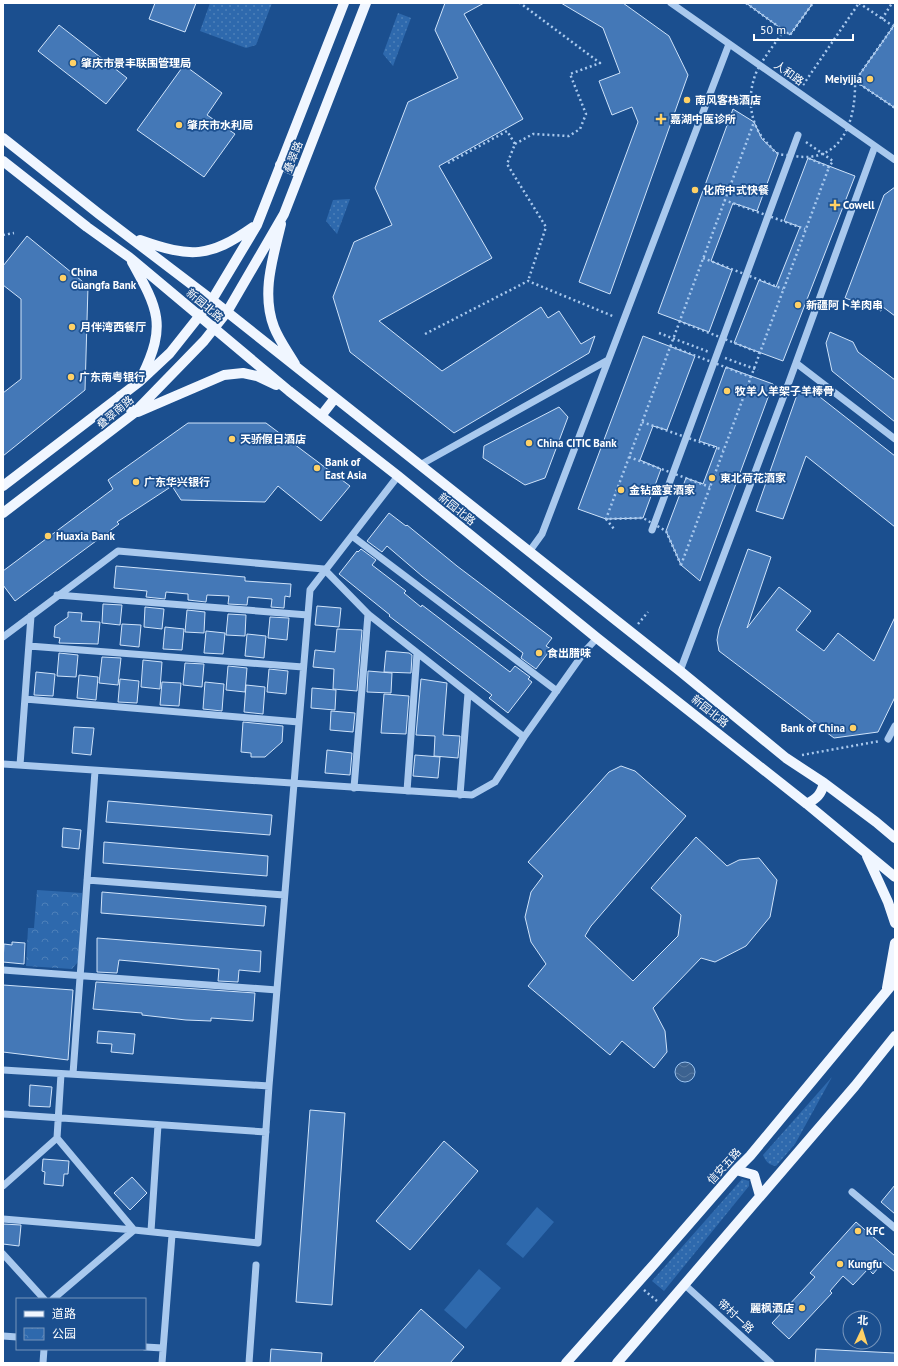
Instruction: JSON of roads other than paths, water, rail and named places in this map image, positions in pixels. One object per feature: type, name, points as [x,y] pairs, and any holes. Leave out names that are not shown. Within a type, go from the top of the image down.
[{"type":"main road","name":"叠翠路","points":[[212,300],[257,225],[344,3]]},
{"type":"main road","name":"叠翠路","points":[[227,312],[284,214],[366,3]]},
{"type":"main road","name":"新园北路","points":[[3,138],[98,214],[131,237],[298,370],[336,398],[680,671],[786,758],[824,783],[895,838]]},
{"type":"main road","name":"新园北路","points":[[3,161],[87,227],[129,257],[289,391],[398,476],[597,638],[807,804],[895,877]]},
{"type":"main road","points":[[280,165],[299,173]]},
{"type":"main road","points":[[87,227],[98,214]]},
{"type":"main road","points":[[284,214],[268,285],[269,308],[274,327],[298,370]]},
{"type":"main road","points":[[131,237],[176,251],[206,251],[220,248],[257,225]]},
{"type":"main road","points":[[129,257],[153,303],[158,325],[153,355],[139,382]]},
{"type":"main road","name":"叠翠南路","points":[[3,486],[139,382],[170,353],[201,316],[212,300]]},
{"type":"main road","name":"叠翠南路","points":[[3,513],[134,413],[204,341],[227,312]]},
{"type":"main road","points":[[120,396],[134,413],[224,375],[243,373],[257,376],[289,391]]},
{"type":"main road","points":[[321,416],[336,398]]},
{"type":"main road","points":[[807,804],[817,798],[821,793],[824,783]]},
{"type":"main road","points":[[876,822],[895,830]]},
{"type":"main road","points":[[866,854],[888,902],[895,923]]},
{"type":"main road","points":[[886,991],[895,943]]},
{"type":"main road","name":"信安五路","points":[[566,1363],[750,1156],[895,981]]},
{"type":"main road","points":[[617,1363],[686,1285],[760,1196],[855,1086],[895,1036]]},
{"type":"main road","points":[[736,1170],[754,1175],[760,1196]]},
{"type":"street","name":"人和路","points":[[671,3],[895,160]]},
{"type":"street","points":[[529,552],[542,534],[729,44]]},
{"type":"street","points":[[652,530],[798,135]]},
{"type":"street","points":[[680,671],[796,364],[875,146]]},
{"type":"street","points":[[420,465],[608,360]]},
{"type":"street","points":[[796,364],[895,439]]},
{"type":"street","points":[[3,1219],[150,1231],[172,1235],[258,1243],[284,895],[310,590],[324,569],[352,536],[398,476]]},
{"type":"street","points":[[352,536],[557,692]]},
{"type":"street","points":[[3,637],[57,595],[118,552],[324,569],[368,614],[524,737]]},
{"type":"street","points":[[57,595],[308,615]]},
{"type":"street","points":[[354,788],[368,614]]},
{"type":"street","points":[[20,766],[31,616]]},
{"type":"street","points":[[3,764],[407,792],[472,795],[495,782],[524,737],[597,638]]},
{"type":"street","points":[[29,646],[303,667]]},
{"type":"street","points":[[407,792],[417,653]]},
{"type":"street","points":[[460,795],[468,693]]},
{"type":"street","points":[[25,699],[299,722]]},
{"type":"street","points":[[888,739],[895,726]]},
{"type":"street","points":[[73,1074],[95,770]]},
{"type":"street","points":[[87,880],[284,895]]},
{"type":"street","points":[[3,970],[277,990]]},
{"type":"street","points":[[3,1070],[269,1086]]},
{"type":"street","points":[[61,1074],[57,1138],[134,1230]]},
{"type":"street","points":[[3,1114],[266,1132]]},
{"type":"street","points":[[150,1231],[158,1125]]},
{"type":"street","points":[[3,1186],[57,1138]]},
{"type":"street","points":[[852,1192],[895,1228]]},
{"type":"street","points":[[54,1298],[134,1230]]},
{"type":"street","points":[[162,1363],[172,1235]]},
{"type":"street","points":[[3,1254],[43,1298]]},
{"type":"street","points":[[249,1363],[256,1264]]},
{"type":"street","name":"带村一路","points":[[686,1285],[771,1363]]},
{"type":"street","points":[[3,1336],[16,1337]]},
{"type":"street","points":[[146,1347],[163,1348]]},
{"type":"street","points":[[43,1363],[44,1350]]},
{"type":"water","points":[[685,1062],[692,1065],[695,1072],[692,1079],[685,1082],[678,1079],[675,1072],[678,1065]]},
{"type":"place","name":"肇庆市景丰联围管理局","points":[[73,63]]},
{"type":"place","name":"Meiyijia","points":[[870,79]]},
{"type":"place","name":"南风客栈酒店","points":[[687,100]]},
{"type":"place","name":"嘉湖中医诊所","points":[[661,119]]},
{"type":"place","name":"肇庆市水利局","points":[[179,125]]},
{"type":"place","name":"化府中式快餐","points":[[695,190]]},
{"type":"place","name":"Cowell","points":[[835,205]]},
{"type":"place","name":"China Guangfa Bank","points":[[63,278]]},
{"type":"place","name":"新疆阿卜羊肉串","points":[[798,305]]},
{"type":"place","name":"月伴湾西餐厅","points":[[72,327]]},
{"type":"place","name":"广东南粤银行","points":[[71,377]]},
{"type":"place","name":"牧羊人羊架子羊棒骨","points":[[727,391]]},
{"type":"place","name":"天骄假日酒店","points":[[232,439]]},
{"type":"place","name":"China CITIC Bank","points":[[529,443]]},
{"type":"place","name":"Bank of East Asia","points":[[317,468]]},
{"type":"place","name":"東北荷花酒家","points":[[712,478]]},
{"type":"place","name":"广东华兴银行","points":[[136,482]]},
{"type":"place","name":"金钻盛宴酒家","points":[[621,490]]},
{"type":"place","name":"Huaxia Bank","points":[[48,536]]},
{"type":"place","name":"食出腊味","points":[[539,653]]},
{"type":"place","name":"Bank of China","points":[[853,728]]},
{"type":"place","name":"KFC","points":[[858,1231]]},
{"type":"place","name":"Kungfu","points":[[840,1264]]},
{"type":"place","name":"麗枫酒店","points":[[802,1308]]}]
